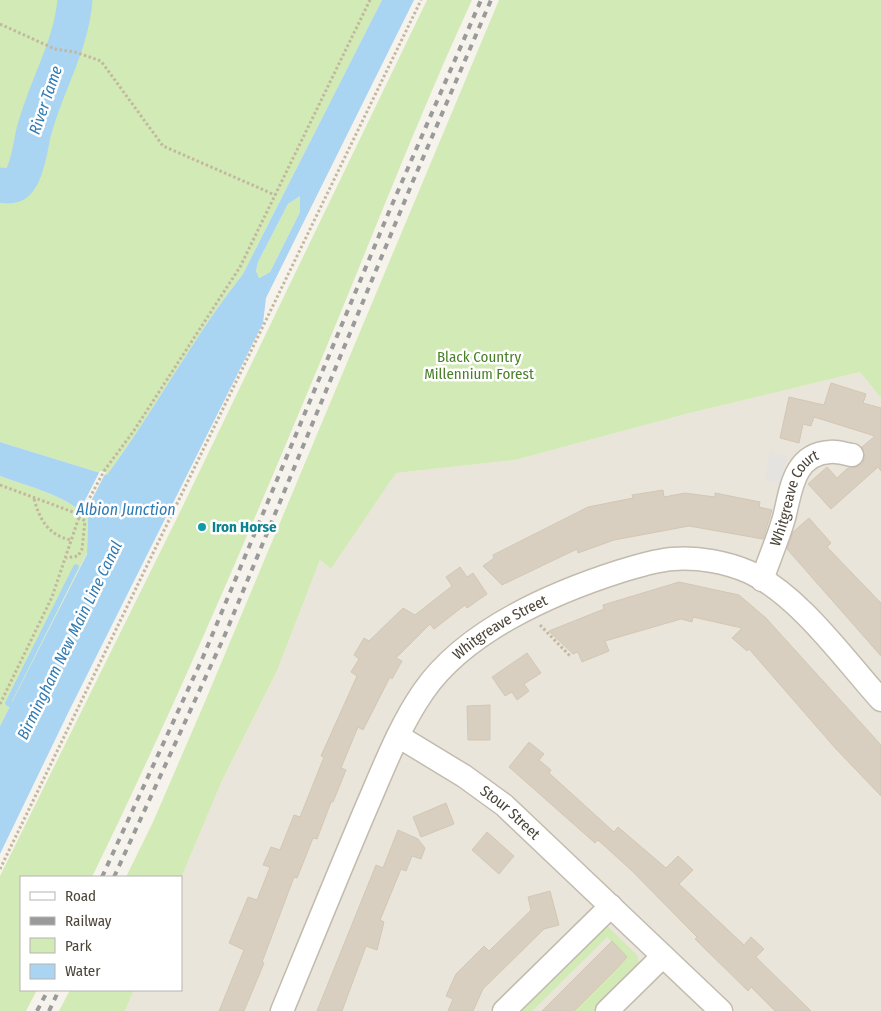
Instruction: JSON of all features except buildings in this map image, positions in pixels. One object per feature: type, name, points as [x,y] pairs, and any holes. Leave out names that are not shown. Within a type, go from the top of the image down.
[{"type":"street","name":"Whitgreave Court","points":[[762,580],[779,534],[795,473],[807,461],[817,455],[830,452],[852,454]]},
{"type":"street","name":"Whitgreave Street","points":[[282,1011],[398,736],[423,692],[458,654],[529,608],[598,578],[642,565],[671,559],[694,558],[716,562],[748,572],[790,599],[881,700]]},
{"type":"street","name":"Stour Street","points":[[398,736],[464,776],[504,805],[721,1011]]},
{"type":"street","points":[[504,1011],[611,906]]},
{"type":"street","points":[[607,1011],[664,956]]},
{"type":"path","points":[[0,704],[52,597],[78,520],[104,471],[133,432],[240,267],[370,0]]},
{"type":"path","points":[[0,870],[421,0]]},
{"type":"path","points":[[0,24],[55,49],[75,52],[101,61],[163,146],[275,195]]},
{"type":"path","points":[[0,486],[73,512],[85,520],[82,549],[78,556],[66,558]]},
{"type":"path","points":[[34,498],[39,515],[50,531],[71,540]]},
{"type":"path","points":[[534,619],[571,657]]},
{"type":"shaded area","points":[[860,372],[881,398],[881,1011],[125,1011],[134,991],[182,991],[182,876],[188,861],[221,783],[277,671],[320,560],[331,569],[396,473],[515,460],[686,414]]},
{"type":"shaded area","points":[[770,452],[787,456],[781,484],[764,481]]},
{"type":"green space","points":[[0,0],[382,0],[243,274],[207,323],[107,475],[0,442]]},
{"type":"green space","points":[[427,0],[472,0],[234,566],[151,753],[92,876],[20,876],[20,991],[36,991],[26,1011],[0,1011],[0,876],[177,518]]},
{"type":"green space","name":"Black Country Millennium Forest","points":[[499,0],[881,0],[881,398],[860,372],[686,414],[515,460],[396,473],[331,569],[320,560],[277,671],[221,783],[182,876],[126,876],[153,822]]},
{"type":"green space","points":[[300,196],[300,212],[270,272],[258,278],[256,271],[258,262],[288,204]]},
{"type":"green space","points":[[0,476],[59,498],[69,503],[88,518],[87,553],[0,726]]},
{"type":"green space","points":[[600,926],[607,926],[637,955],[639,963],[593,1011],[574,1011],[627,957],[607,937],[532,1011],[514,1011]]},
{"type":"green space","points":[[69,991],[134,991],[125,1011],[59,1011]]},
{"type":"water","points":[[382,0],[414,0],[266,298],[263,323],[69,711],[0,854],[0,726],[87,554],[88,518],[69,503],[59,498],[0,476],[0,442],[107,475],[207,323],[243,274]],"holes":[[[300,196],[300,212],[270,272],[259,278],[256,271],[258,262],[288,204]]]},
{"type":"pier","points":[[100,471],[106,472],[83,517],[79,512]]},
{"type":"waterway","name":"River Tame","points":[[0,185],[14,185],[21,178],[28,160],[38,118],[63,52],[75,0]]},
{"type":"waterway","name":"Birmingham New Main Line Canal","points":[[17,708],[8,703],[76,567]]},
{"type":"railway","points":[[102,876],[203,657],[391,207],[481,0]]},
{"type":"railway","points":[[114,876],[224,637],[413,181],[491,0]]},
{"type":"railway","points":[[37,1011],[47,991]]},
{"type":"railway","points":[[49,1011],[59,991]]},
{"type":"place","name":"Iron Horse","points":[[202,527]]},
{"type":"water label","name":"Albion Junction","points":[[126,509]]}]
